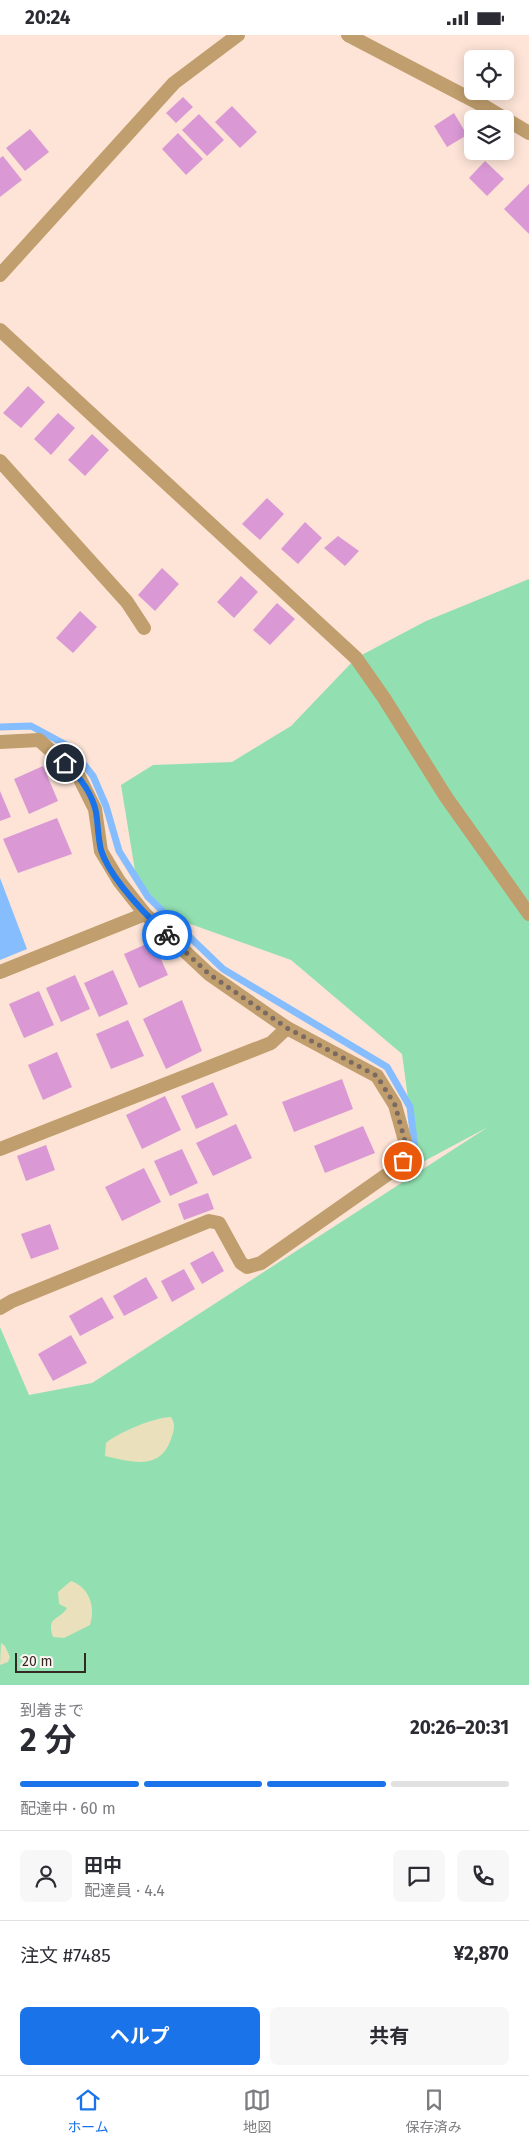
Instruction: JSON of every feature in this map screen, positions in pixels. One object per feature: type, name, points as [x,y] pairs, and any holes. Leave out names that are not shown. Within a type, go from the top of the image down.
[{"type":"street","points":[[0,275],[174,83],[238,35]]},
{"type":"street","points":[[348,35],[484,106],[529,133]]},
{"type":"street","points":[[0,330],[356,658],[384,698],[446,797],[529,914]]},
{"type":"street","points":[[0,461],[127,603],[144,628]]},
{"type":"street","points":[[0,742],[39,740],[78,775],[95,809],[101,851],[119,881],[145,914],[209,974],[287,1028],[377,1076],[395,1105],[405,1141],[403,1161],[395,1169],[261,1263],[247,1267],[241,1263],[219,1223],[209,1221],[12,1301],[0,1308]]},
{"type":"street","points":[[0,972],[145,914]]},
{"type":"street","points":[[0,1149],[271,1043],[287,1028]]},
{"type":"green space","points":[[529,579],[529,1685],[0,1685],[0,1327],[29,1395],[92,1383],[488,1127],[417,1165],[402,1054],[291,960],[168,916],[136,877],[121,785],[153,765],[232,762],[291,726],[356,658],[426,621]]},
{"type":"sand","points":[[171,1417],[174,1425],[173,1433],[166,1449],[160,1456],[144,1462],[135,1462],[105,1456],[106,1443],[111,1439],[137,1426]]},
{"type":"sand","points":[[71,1581],[82,1588],[90,1599],[92,1618],[90,1625],[64,1638],[53,1637],[51,1630],[52,1622],[67,1608],[59,1604],[58,1592]]},
{"type":"sand","points":[[1,1643],[5,1646],[10,1657],[8,1662],[0,1665]]},
{"type":"water","points":[[0,878],[27,949],[0,960]]},
{"type":"building","points":[[183,97],[193,107],[176,123],[166,113]]},
{"type":"building","points":[[232,106],[257,132],[240,148],[215,122]]},
{"type":"building","points":[[454,113],[464,130],[464,137],[447,147],[434,126]]},
{"type":"building","points":[[199,114],[224,140],[207,156],[182,130]]},
{"type":"building","points":[[30,129],[49,152],[25,171],[6,148]]},
{"type":"building","points":[[178,133],[203,159],[186,175],[162,149]]},
{"type":"building","points":[[3,156],[22,180],[0,197],[0,158]]},
{"type":"building","points":[[485,161],[504,179],[487,196],[469,178]]},
{"type":"building","points":[[529,184],[529,234],[504,209]]},
{"type":"building","points":[[28,386],[45,402],[21,428],[3,413]]},
{"type":"building","points":[[58,413],[75,428],[51,455],[34,439]]},
{"type":"building","points":[[92,434],[109,450],[85,476],[68,460]]},
{"type":"building","points":[[267,498],[284,514],[260,540],[242,524]]},
{"type":"building","points":[[305,522],[322,538],[298,564],[281,549]]},
{"type":"building","points":[[338,536],[359,551],[345,566],[324,548]]},
{"type":"building","points":[[162,568],[179,584],[155,611],[138,595]]},
{"type":"building","points":[[241,576],[258,592],[234,618],[217,602]]},
{"type":"building","points":[[277,603],[295,619],[270,645],[253,630]]},
{"type":"building","points":[[80,611],[97,627],[73,653],[56,638]]},
{"type":"building","points":[[43,766],[58,801],[29,814],[14,779]]},
{"type":"building","points":[[0,791],[11,817],[0,821]]},
{"type":"building","points":[[57,818],[72,854],[18,873],[3,839]]},
{"type":"building","points":[[153,941],[168,975],[139,988],[124,954]]},
{"type":"building","points":[[113,970],[128,1004],[99,1017],[84,983]]},
{"type":"building","points":[[75,975],[90,1009],[61,1022],[46,988]]},
{"type":"building","points":[[39,991],[54,1025],[24,1038],[9,1004]]},
{"type":"building","points":[[182,1000],[202,1051],[166,1069],[143,1019]]},
{"type":"building","points":[[128,1020],[144,1056],[111,1069],[96,1034]]},
{"type":"building","points":[[57,1052],[72,1087],[43,1100],[28,1065]]},
{"type":"building","points":[[342,1079],[353,1109],[294,1132],[282,1102]]},
{"type":"building","points":[[213,1082],[228,1115],[196,1129],[181,1096]]},
{"type":"building","points":[[165,1096],[181,1130],[142,1149],[126,1115]]},
{"type":"building","points":[[236,1124],[252,1158],[213,1176],[196,1143]]},
{"type":"building","points":[[363,1126],[375,1153],[325,1173],[314,1146]]},
{"type":"building","points":[[46,1145],[55,1170],[26,1181],[17,1156]]},
{"type":"building","points":[[182,1149],[198,1183],[170,1196],[154,1161]]},
{"type":"building","points":[[144,1168],[161,1202],[122,1221],[105,1187]]},
{"type":"building","points":[[208,1193],[214,1209],[184,1220],[178,1204]]},
{"type":"building","points":[[50,1224],[59,1249],[31,1259],[21,1234]]},
{"type":"building","points":[[213,1251],[224,1271],[202,1284],[190,1263]]},
{"type":"building","points":[[184,1269],[195,1289],[172,1302],[161,1281]]},
{"type":"building","points":[[146,1277],[158,1298],[124,1316],[113,1296]]},
{"type":"building","points":[[102,1297],[114,1318],[80,1336],[69,1316]]},
{"type":"building","points":[[71,1335],[87,1363],[53,1381],[38,1354]]},
{"type":"waterway","points":[[0,727],[31,726],[70,747],[93,776],[106,806],[119,851],[148,897],[223,969],[387,1067],[410,1107],[417,1165]]},
{"type":"way so far","points":[[167,935],[209,974],[287,1028],[377,1076],[395,1105],[405,1141],[403,1161]]},
{"type":"route","points":[[65,763],[78,775],[95,809],[101,851],[119,881],[145,914],[167,935]]}]
